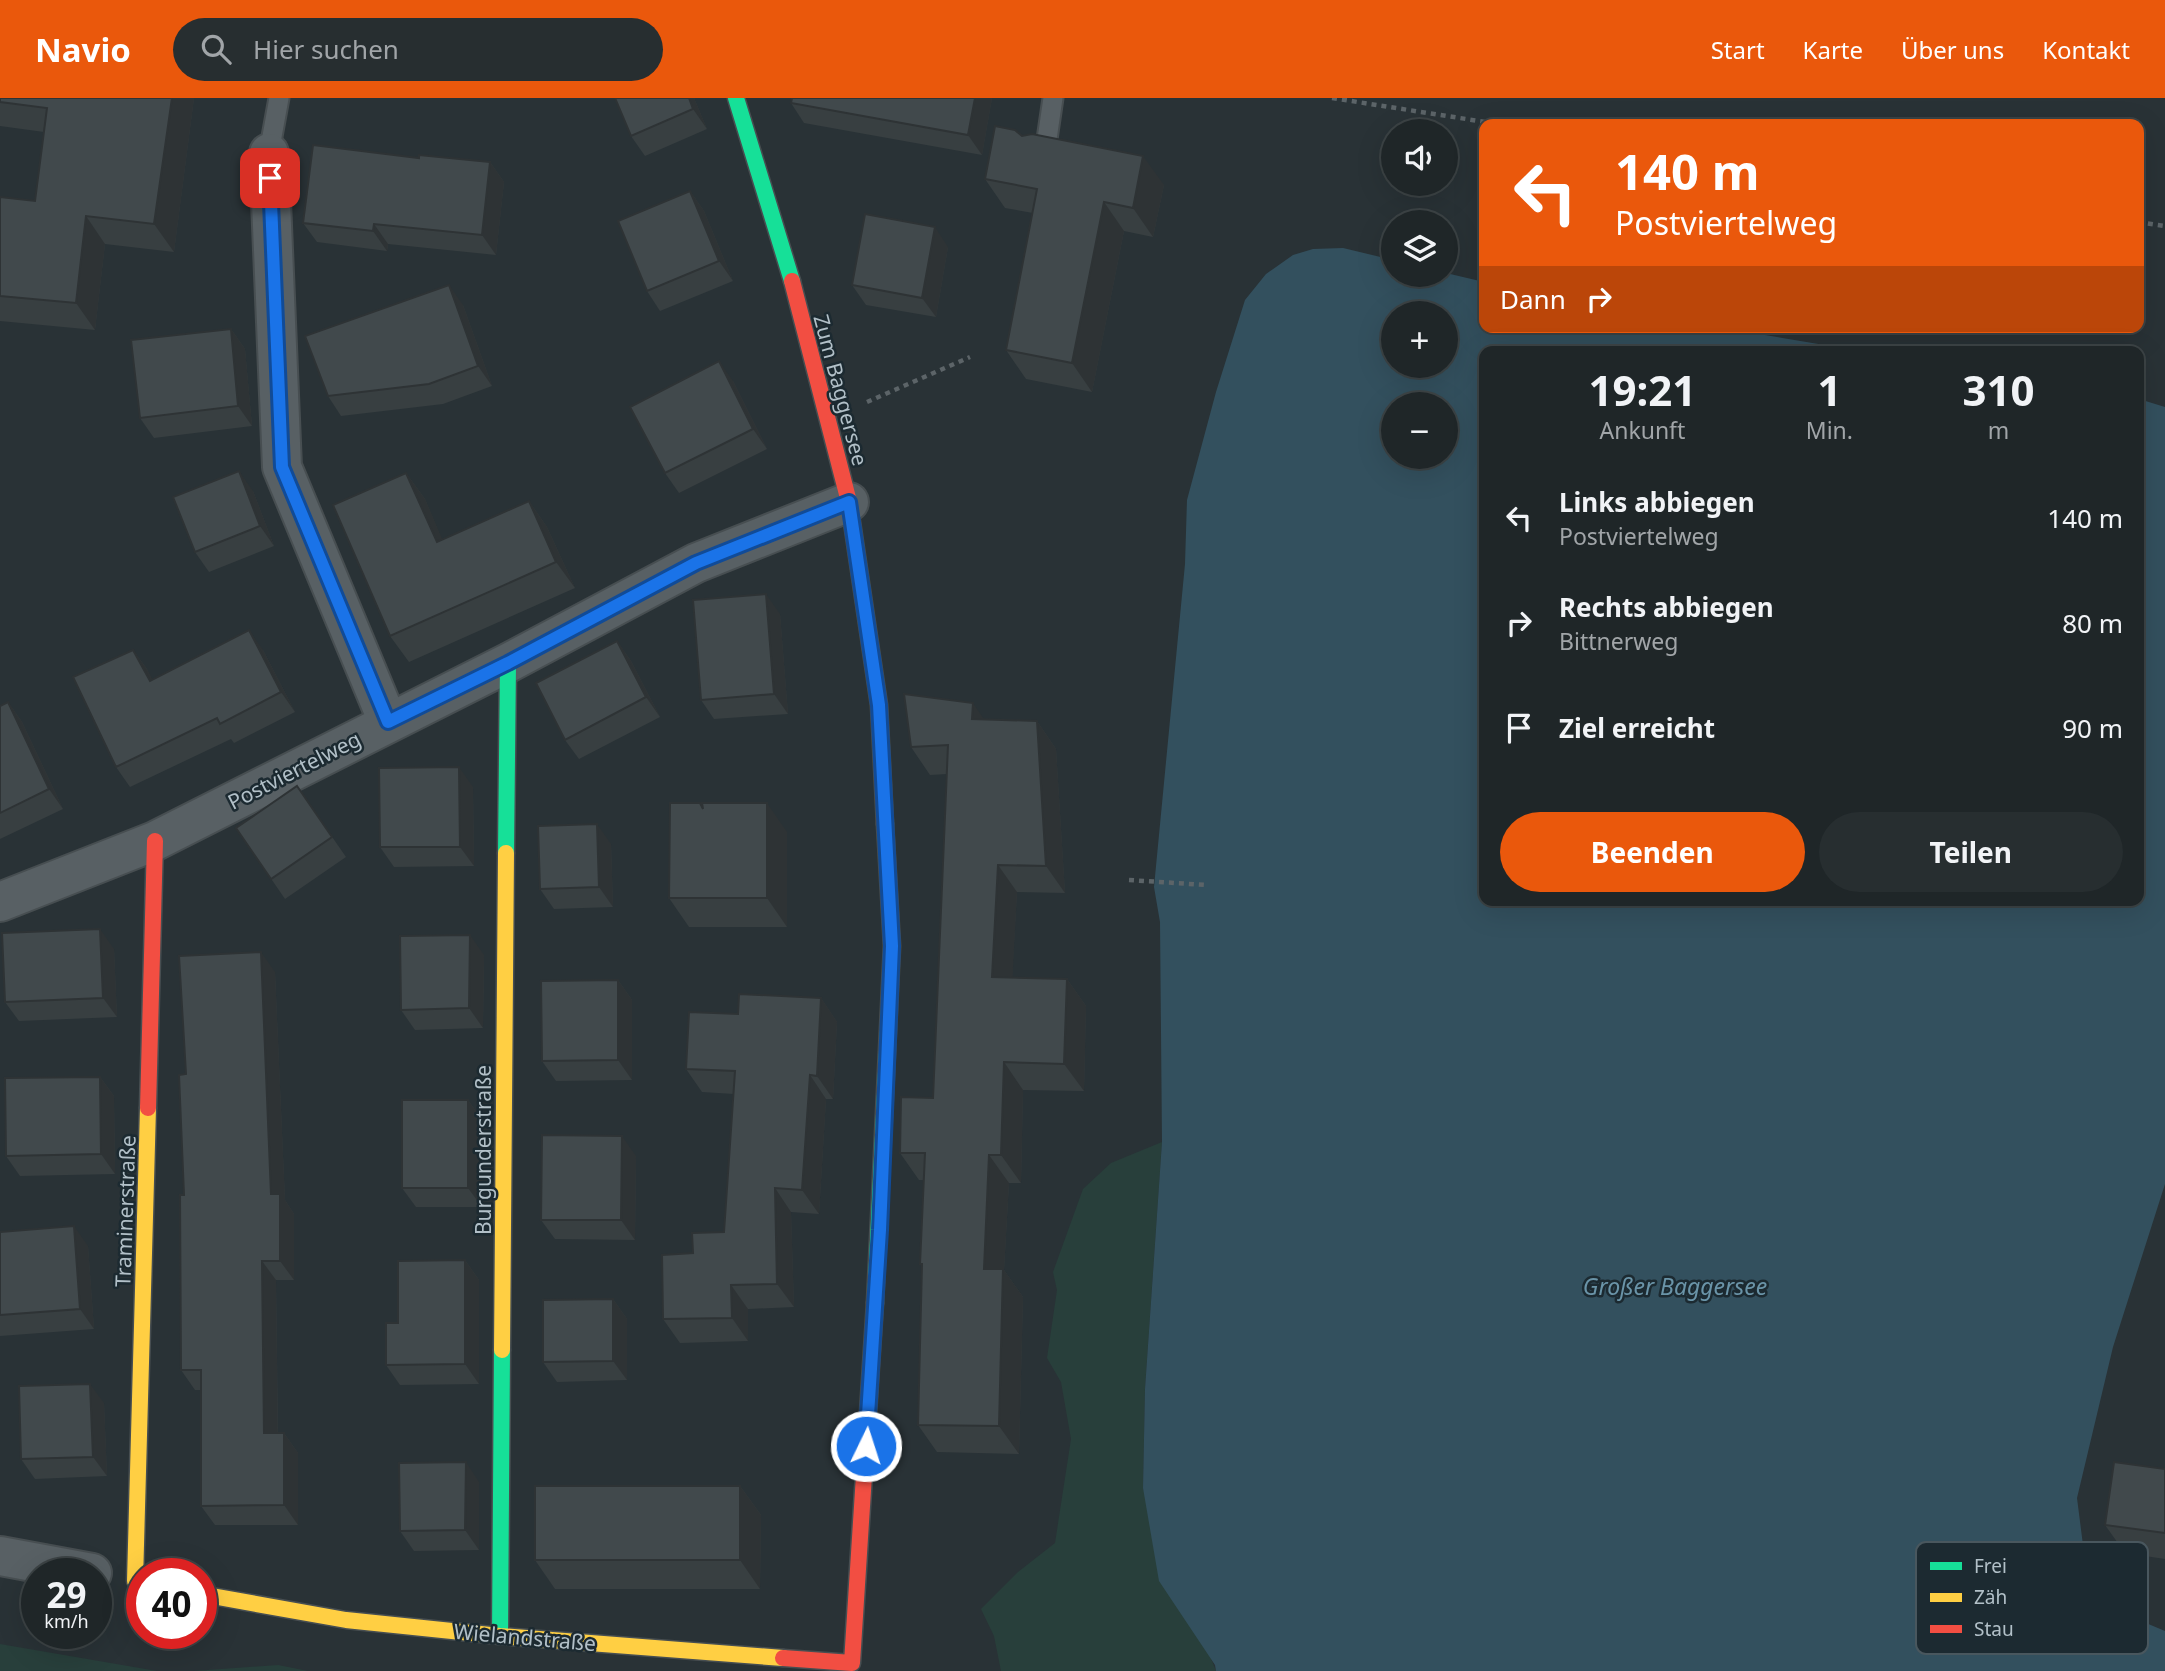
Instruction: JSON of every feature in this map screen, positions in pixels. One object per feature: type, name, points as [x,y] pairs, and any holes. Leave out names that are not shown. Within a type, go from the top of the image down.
[{"type":"street","name":"Zum Baggersee","points":[[736,98],[792,282],[849,502],[879,705],[892,946],[880,1230],[852,1662]]},
{"type":"street","points":[[269,153],[282,467],[388,722]]},
{"type":"street","name":"Postviertelweg","points":[[0,902],[155,841],[508,663],[696,563],[849,502]]},
{"type":"street","name":"Burgunderstraße","points":[[500,1636],[508,663]]},
{"type":"street","name":"Traminerstraße","points":[[140,1558],[155,841]]},
{"type":"street","points":[[0,1556],[21,1560]]},
{"type":"street","name":"Wielandstraße","points":[[217,1597],[346,1620],[500,1636],[852,1662]]},
{"type":"lane","points":[[269,153],[279,98]]},
{"type":"lane","points":[[1045,153],[1054,98]]},
{"type":"path","points":[[1332,98],[1479,121]]},
{"type":"path","points":[[2144,223],[2165,226]]},
{"type":"path","points":[[827,419],[970,357]]},
{"type":"path","points":[[1129,880],[1206,885]]},
{"type":"green space","points":[[1162,1142],[1145,1389],[1143,1488],[1216,1671],[1001,1671],[994,1636],[981,1609],[1018,1572],[1055,1543],[1071,1439],[1061,1382],[1047,1358],[1057,1290],[1053,1272],[1083,1189],[1111,1163]]},
{"type":"green space","points":[[0,1644],[157,1671],[0,1671]]},
{"type":"green space","points":[[278,1665],[308,1671],[193,1671]]},
{"type":"water","name":"Großer Baggersee","points":[[1343,248],[1381,257],[1381,287],[1458,287],[1458,276],[1479,281],[1479,333],[1753,333],[1830,346],[1479,346],[1479,906],[2144,906],[2144,401],[2165,407],[2165,1184],[2113,1347],[2077,1498],[2083,1542],[1916,1542],[1916,1654],[2148,1654],[2148,1624],[2165,1631],[2165,1671],[1216,1671],[1215,1665],[1159,1581],[1143,1488],[1145,1389],[1162,1142],[1160,922],[1154,887],[1185,564],[1187,500],[1216,392],[1245,300],[1266,274],[1293,255],[1313,249]]},
{"type":"building","points":[[0,98],[172,98],[154,224],[86,216],[76,303],[0,296],[0,197],[35,201],[47,108],[0,102]]},
{"type":"building","points":[[615,98],[689,98],[693,109],[631,136]]},
{"type":"building","points":[[792,98],[975,98],[968,135],[791,103]]},
{"type":"building","points":[[995,126],[1015,130],[1022,136],[1032,134],[1143,156],[1133,208],[1104,202],[1072,363],[1006,350],[1037,189],[985,179]]},
{"type":"building","points":[[313,145],[419,158],[419,155],[490,162],[482,235],[374,224],[373,231],[303,223]]},
{"type":"building","points":[[690,191],[719,261],[647,291],[618,221]]},
{"type":"building","points":[[865,214],[935,227],[922,298],[852,285]]},
{"type":"building","points":[[449,285],[478,366],[429,384],[328,396],[305,336]]},
{"type":"building","points":[[231,329],[238,406],[140,418],[131,340]]},
{"type":"building","points":[[719,361],[753,429],[665,473],[630,407]]},
{"type":"building","points":[[239,471],[260,526],[195,552],[173,497]]},
{"type":"building","points":[[406,473],[437,542],[529,501],[556,562],[390,636],[333,505]]},
{"type":"building","points":[[766,594],[774,694],[701,700],[693,600]]},
{"type":"building","points":[[249,630],[281,692],[220,724],[217,718],[116,767],[73,677],[133,650],[150,681]]},
{"type":"building","points":[[617,641],[646,697],[565,740],[536,683]]},
{"type":"building","points":[[904,694],[973,703],[972,719],[1037,721],[1046,866],[998,865],[992,977],[1067,979],[1064,1064],[1004,1062],[1001,1155],[989,1155],[984,1269],[1003,1269],[999,1426],[918,1425],[920,1264],[925,1153],[900,1153],[901,1097],[933,1098],[948,745],[911,747]]},
{"type":"building","points":[[8,702],[49,789],[0,813],[0,706]]},
{"type":"building","points":[[459,767],[460,847],[380,847],[379,768]]},
{"type":"building","points":[[297,786],[332,837],[271,879],[236,828]]},
{"type":"building","points":[[670,803],[700,803],[703,809],[702,803],[767,803],[767,898],[669,898]]},
{"type":"building","points":[[597,824],[599,887],[540,889],[538,826]]},
{"type":"building","points":[[100,929],[103,998],[5,1002],[2,933]]},
{"type":"building","points":[[470,935],[469,1008],[401,1010],[400,936]]},
{"type":"building","points":[[261,952],[271,1194],[280,1194],[280,1261],[262,1261],[264,1433],[284,1433],[284,1505],[201,1506],[201,1370],[181,1370],[180,1195],[184,1195],[179,1075],[186,1074],[179,956]]},
{"type":"building","points":[[618,980],[618,1060],[542,1061],[541,981]]},
{"type":"building","points":[[739,994],[821,998],[817,1076],[810,1075],[802,1190],[775,1188],[777,1284],[731,1285],[732,1318],[663,1319],[662,1255],[693,1253],[692,1233],[724,1232],[735,1071],[686,1069],[689,1012],[738,1014]]},
{"type":"building","points":[[100,1077],[101,1154],[6,1156],[5,1078]]},
{"type":"building","points":[[402,1100],[468,1100],[468,1188],[402,1188]]},
{"type":"building","points":[[542,1135],[622,1136],[621,1220],[541,1220]]},
{"type":"building","points":[[74,1226],[80,1309],[0,1315],[0,1232]]},
{"type":"building","points":[[465,1260],[465,1364],[386,1365],[386,1323],[398,1323],[398,1261]]},
{"type":"building","points":[[613,1299],[613,1361],[543,1362],[543,1300]]},
{"type":"building","points":[[90,1384],[93,1457],[21,1459],[19,1386]]},
{"type":"building","points":[[466,1462],[465,1530],[400,1531],[399,1463]]},
{"type":"building","points":[[2114,1462],[2165,1469],[2165,1533],[2105,1525]]},
{"type":"building","points":[[535,1486],[740,1486],[740,1560],[535,1560]]},
{"type":"traffic: fast","points":[[736,98],[792,281]]},
{"type":"traffic: fast","points":[[506,853],[508,663]]},
{"type":"traffic: fast","points":[[875,1303],[892,946],[885,824]]},
{"type":"traffic: fast","points":[[500,1636],[502,1350]]},
{"type":"traffic: slow","points":[[502,1350],[506,853]]},
{"type":"traffic: slow","points":[[136,1558],[148,1108]]},
{"type":"traffic: slow","points":[[217,1597],[346,1620],[500,1636],[783,1658]]},
{"type":"traffic: jam","points":[[792,281],[849,502],[879,705],[885,824]]},
{"type":"traffic: jam","points":[[148,1108],[155,841]]},
{"type":"traffic: jam","points":[[783,1658],[852,1663],[875,1303]]},
{"type":"route","points":[[270,178],[282,467],[388,722],[508,663],[696,563],[849,502],[879,705],[892,946],[880,1230],[866,1446]]}]
